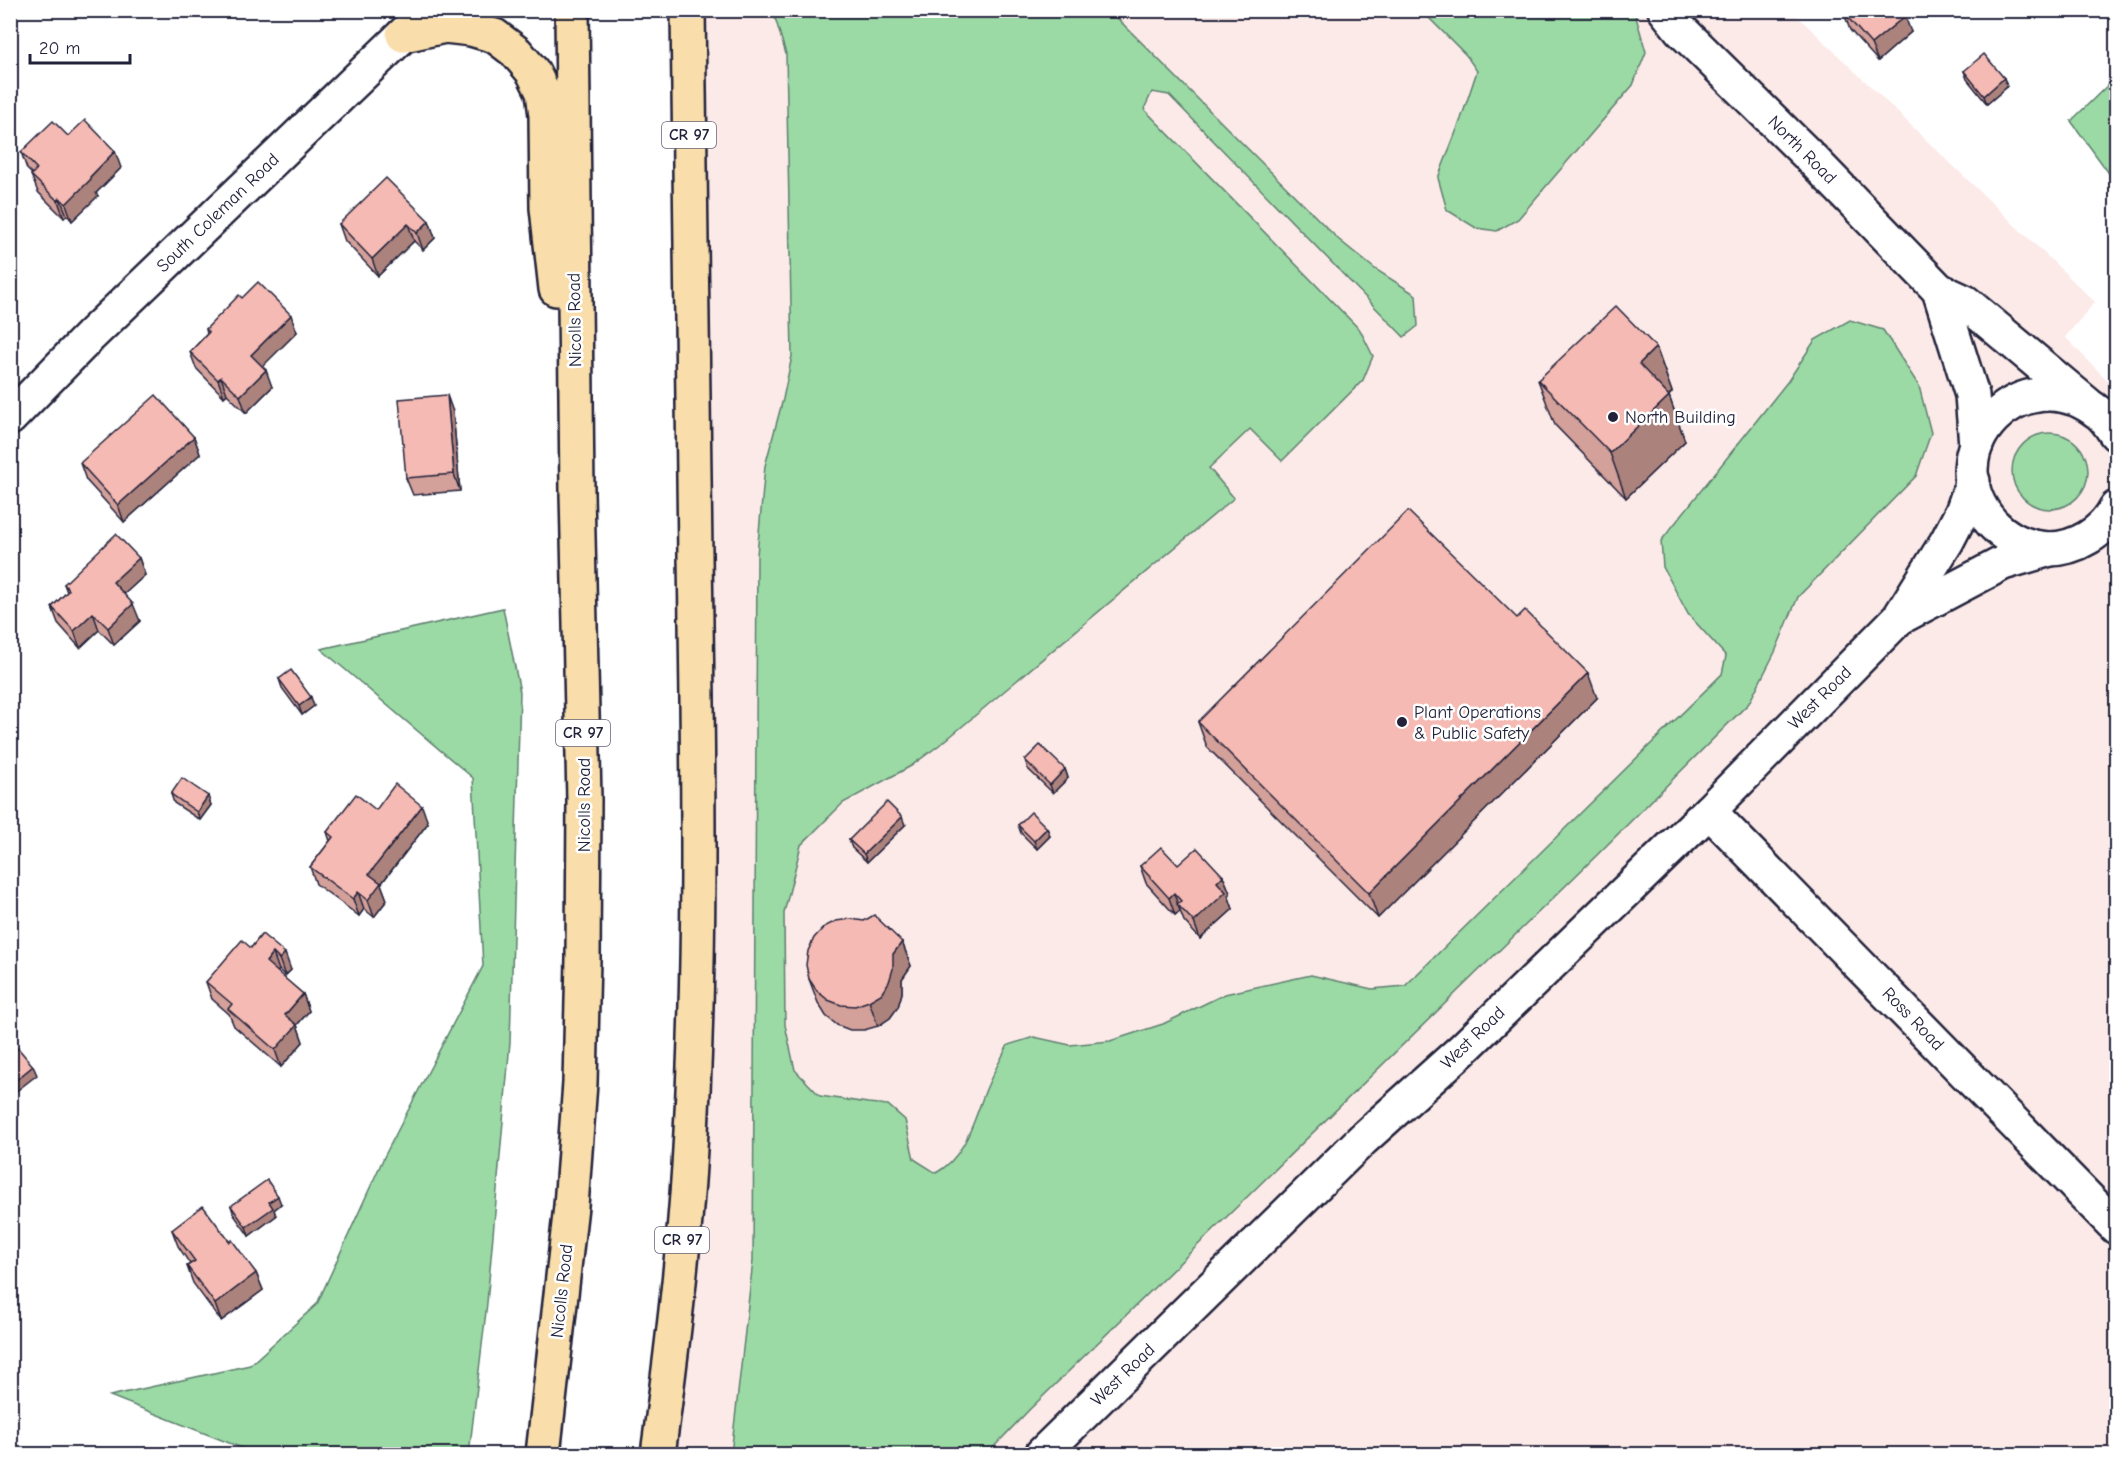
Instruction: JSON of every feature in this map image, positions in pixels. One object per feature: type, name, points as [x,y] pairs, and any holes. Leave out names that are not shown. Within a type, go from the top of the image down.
[{"type":"highway","name":"Nicolls Road","points":[[543,1455],[571,1206],[580,1083],[584,800],[577,493],[572,10]]},
{"type":"highway","name":"CR 97","points":[[658,1455],[676,1310],[689,1167],[695,1025],[698,712],[688,10]]},
{"type":"highway","points":[[401,23],[471,29],[495,36],[522,58],[533,72],[543,93],[546,116],[547,208],[577,493]]},
{"type":"street","name":"South Coleman Road","points":[[10,418],[401,23],[429,10]]},
{"type":"street","name":"North Road","points":[[1665,10],[1681,30],[1809,156],[1939,290],[1965,302],[2102,414],[2116,434]]},
{"type":"street","name":"North Road","points":[[1939,290],[1972,395],[1976,445]]},
{"type":"street","points":[[2050,549],[2024,545],[2001,532],[1983,513],[1974,492],[1971,470],[1976,445],[1984,428],[1999,411],[2018,399],[2040,394],[2062,395],[2087,404]]},
{"type":"street","name":"West Road","points":[[1042,1455],[1363,1139],[1462,1050],[1709,811],[1899,618],[1947,541],[1962,512],[1973,481]]},
{"type":"street","points":[[2085,539],[2098,531],[2116,508]]},
{"type":"street","points":[[2085,539],[2116,546]]},
{"type":"street","name":"West Road","points":[[1899,618],[2003,562],[2076,544],[2085,539]]},
{"type":"street","name":"Ross Road","points":[[1709,811],[2116,1227]]},
{"type":"shaded area","points":[[688,11],[1792,11],[2095,302],[2065,337],[2116,389],[2116,1454],[658,1454],[689,1167]]},
{"type":"green space","points":[[773,11],[1110,11],[1338,239],[1375,269],[1416,295],[1418,326],[1404,337],[1169,95],[1152,92],[1144,109],[1360,330],[1373,356],[1363,380],[1282,461],[1250,429],[1209,468],[1234,498],[946,740],[911,766],[843,803],[801,845],[784,913],[785,1025],[795,1070],[820,1096],[888,1105],[905,1120],[914,1159],[936,1173],[947,1166],[962,1146],[989,1082],[1008,1045],[1034,1037],[1070,1045],[1110,1041],[1163,1024],[1225,994],[1311,975],[1372,989],[1405,986],[1722,674],[1726,656],[1688,614],[1663,567],[1661,541],[1788,381],[1815,340],[1850,320],[1883,330],[1919,386],[1931,433],[1916,476],[1798,597],[1775,652],[1749,703],[1596,856],[1029,1410],[987,1454],[731,1454],[753,1261],[757,555],[765,466],[792,356],[786,54]]},
{"type":"green space","points":[[1422,11],[1632,11],[1636,17],[1646,52],[1633,85],[1518,219],[1497,231],[1476,228],[1447,210],[1438,178],[1477,71],[1466,55]]},
{"type":"green space","points":[[2116,77],[2116,183],[2071,121]]},
{"type":"green space","points":[[2050,433],[2065,436],[2077,444],[2085,456],[2088,471],[2085,486],[2077,498],[2065,506],[2050,509],[2035,506],[2023,498],[2015,486],[2012,471],[2015,456],[2023,444],[2035,436]]},
{"type":"green space","points":[[503,608],[520,692],[510,1042],[487,1303],[469,1454],[257,1454],[110,1396],[250,1365],[317,1304],[384,1157],[483,966],[473,778],[321,649]]},
{"type":"building","points":[[1848,10],[1901,10],[1905,16],[1871,44],[1844,13]]},
{"type":"building","points":[[1984,54],[2004,78],[1984,96],[1964,71]]},
{"type":"building","points":[[85,120],[115,151],[66,204],[60,198],[58,201],[31,175],[37,169],[21,152],[53,121],[68,136]]},
{"type":"building","points":[[386,178],[429,221],[417,233],[408,224],[372,259],[339,224]]},
{"type":"building","points":[[258,282],[291,315],[251,355],[266,370],[240,396],[221,377],[218,380],[190,352],[209,332],[206,329],[239,295],[242,298]]},
{"type":"building","points":[[1616,306],[1656,347],[1639,364],[1669,396],[1610,453],[1538,380]]},
{"type":"building","points":[[156,395],[194,437],[118,505],[80,463]]},
{"type":"building","points":[[447,395],[454,474],[406,478],[399,399]]},
{"type":"building","name":"Plant Operations & Public Safety","points":[[1408,511],[1517,618],[1525,610],[1588,673],[1369,893],[1198,722]]},
{"type":"building","points":[[116,534],[139,558],[113,582],[133,604],[108,628],[93,613],[74,631],[52,607],[69,590],[64,584]]},
{"type":"building","points":[[291,670],[311,697],[299,706],[279,679]]},
{"type":"building","points":[[1040,745],[1065,769],[1050,785],[1025,760]]},
{"type":"building","points":[[182,778],[208,796],[197,812],[171,794]]},
{"type":"building","points":[[395,784],[422,806],[369,874],[381,883],[368,900],[358,892],[353,899],[310,867],[333,837],[327,832],[356,794],[376,810]]},
{"type":"building","points":[[887,802],[902,817],[864,854],[849,840]]},
{"type":"building","points":[[1031,812],[1047,828],[1034,841],[1018,825]]},
{"type":"building","points":[[1161,847],[1178,865],[1197,848],[1223,876],[1217,882],[1226,892],[1194,922],[1177,904],[1181,901],[1174,893],[1169,898],[1140,866]]},
{"type":"building","points":[[874,915],[902,942],[893,954],[893,969],[889,982],[881,994],[855,1006],[841,1005],[828,1000],[817,991],[809,979],[806,965],[808,951],[814,938],[824,927],[836,921],[851,919],[864,921]]},
{"type":"building","points":[[262,934],[285,953],[279,959],[273,953],[266,962],[303,994],[285,1015],[297,1025],[275,1050],[228,1009],[232,1004],[206,982],[242,940],[251,948]]},
{"type":"building","points":[[18,1048],[33,1066],[10,1085],[10,1055]]},
{"type":"building","points":[[267,1180],[278,1196],[269,1202],[273,1208],[246,1227],[231,1206]]},
{"type":"building","points":[[203,1206],[256,1273],[215,1304],[187,1266],[195,1261],[172,1230]]},
{"type":"place","name":"North Building","points":[[1613,417]]},
{"type":"place","name":"Plant Operations & Public Safety","points":[[1402,722]]}]
